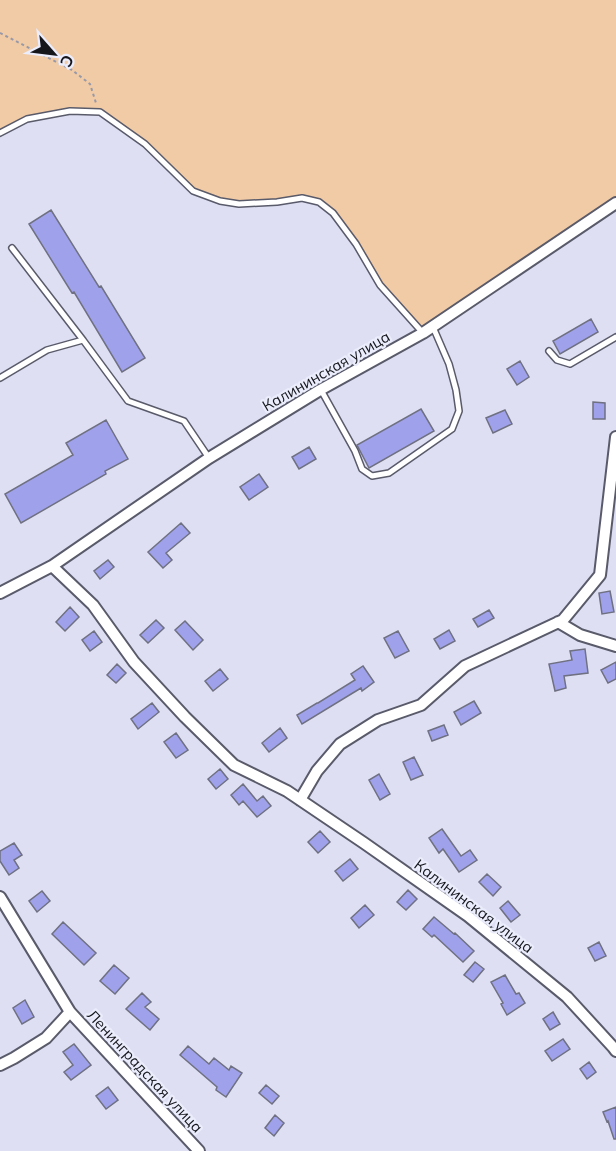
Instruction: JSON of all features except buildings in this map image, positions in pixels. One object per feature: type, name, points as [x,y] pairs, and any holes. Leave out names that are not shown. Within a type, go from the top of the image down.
[{"type":"street","name":"Калининская улица","points":[[0,593],[52,566],[209,458],[320,390],[427,329],[616,203]]},
{"type":"street","points":[[300,800],[316,771],[340,744],[378,720],[421,705],[465,666],[563,620],[600,575],[616,437]]},
{"type":"street","name":"Калининская улица","points":[[52,566],[93,605],[134,662],[234,765],[287,791],[468,916],[567,997],[616,1051]]},
{"type":"street","points":[[558,622],[580,635],[616,646]]},
{"type":"street","name":"Ленинградская улица","points":[[0,897],[70,1012],[199,1151]]},
{"type":"street","name":"Ленинградская улица","points":[[0,1065],[46,1038],[70,1012]]},
{"type":"lane","points":[[0,133],[27,119],[70,111],[100,112],[146,144],[193,191],[220,201],[239,204],[302,198],[319,202],[333,213],[356,244],[380,285],[427,329],[449,364],[459,411],[452,429],[389,473],[372,476],[363,469],[320,390]]},
{"type":"lane","points":[[12,248],[128,401],[184,421],[209,458]]},
{"type":"lane","points":[[549,351],[557,360],[570,364],[616,337]]},
{"type":"lane","points":[[0,378],[47,350],[83,340]]},
{"type":"path","points":[[0,33],[72,70],[90,84],[100,112]]},
{"type":"shaded area","points":[[0,0],[616,0],[616,203],[423,333],[380,285],[333,213],[319,202],[302,198],[239,204],[193,191],[145,144],[99,112],[70,111],[27,119],[0,133]]}]
